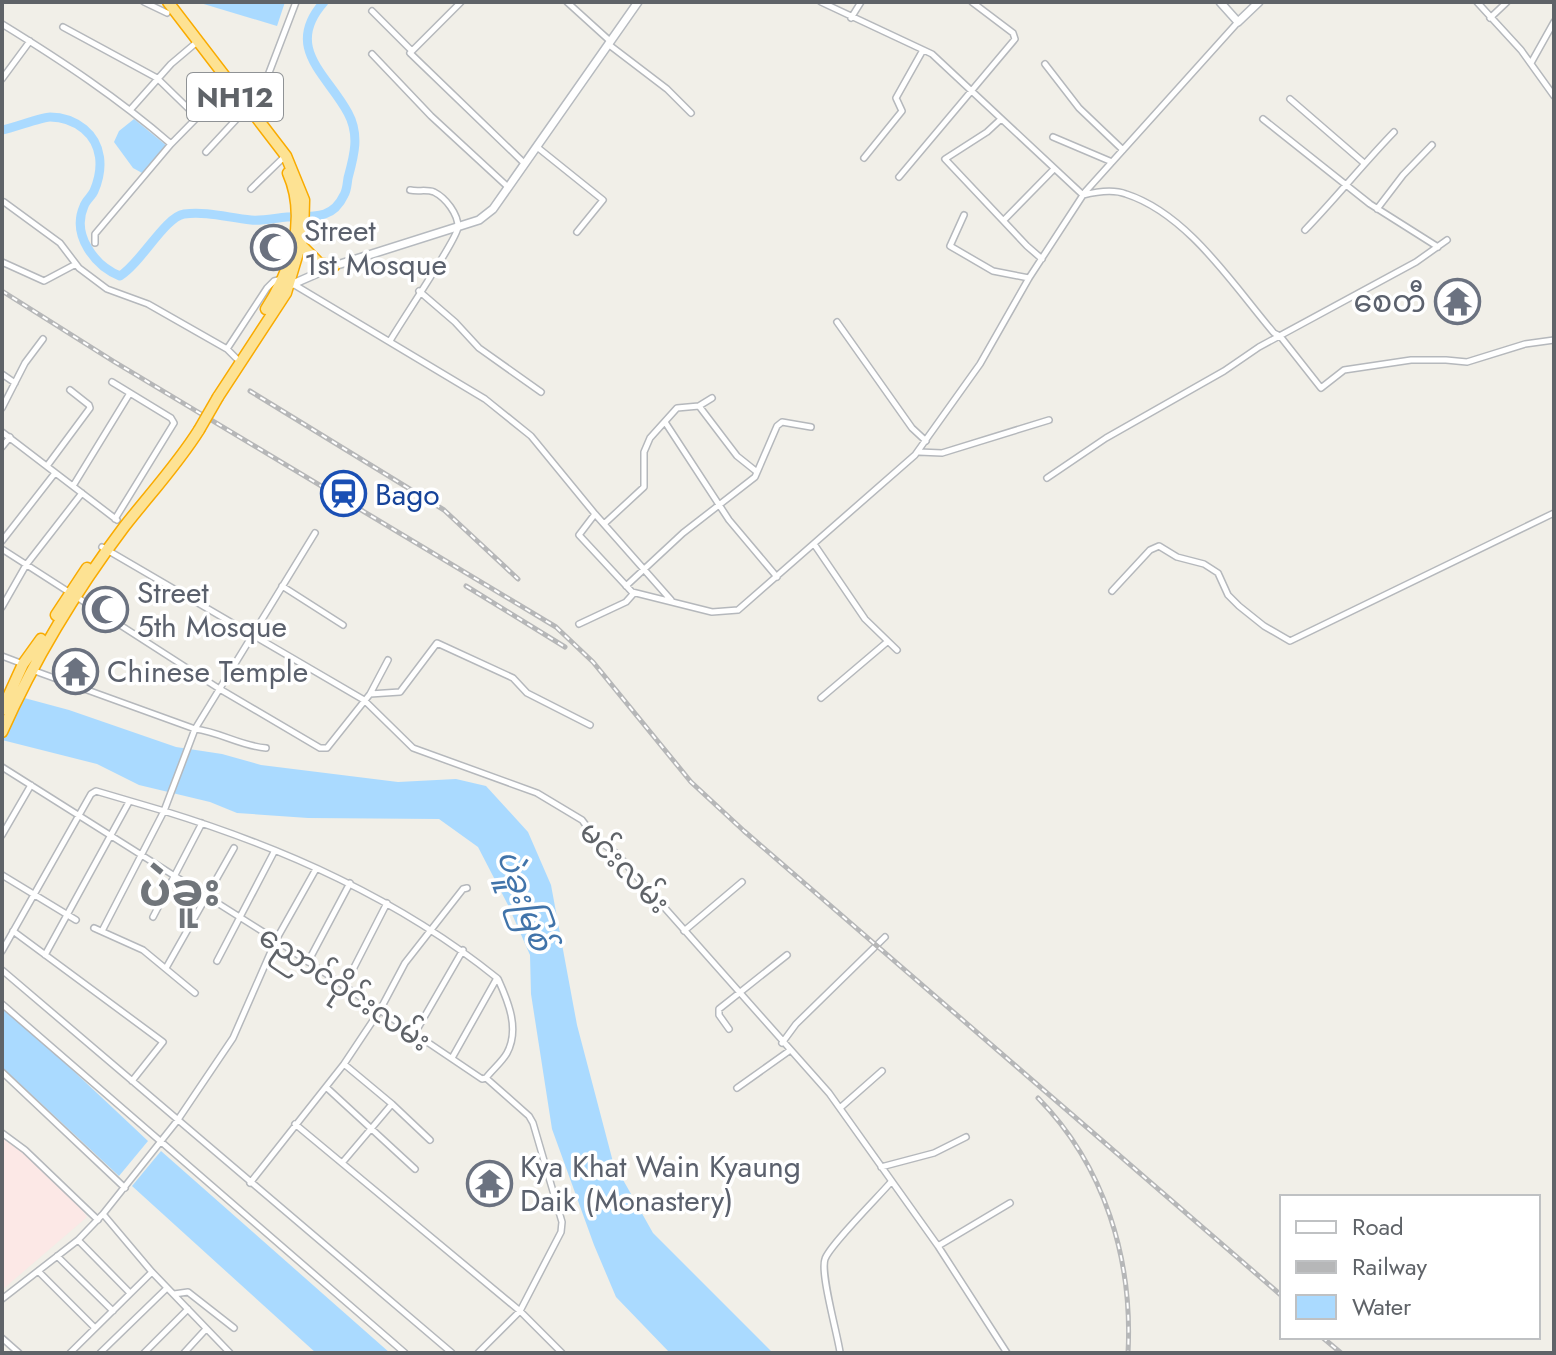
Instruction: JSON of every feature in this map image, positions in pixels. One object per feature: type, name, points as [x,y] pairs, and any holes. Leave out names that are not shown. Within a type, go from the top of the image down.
[{"type":"highway","name":"NH12","points":[[2,710],[72,595],[105,549],[182,457],[196,429],[287,283],[301,245],[299,200],[286,156],[160,2]]},
{"type":"highway","name":"NH12","points":[[196,43],[282,159],[299,200]]},
{"type":"highway","name":"NH12","points":[[216,396],[232,354],[287,283],[301,219]]},
{"type":"highway","points":[[301,245],[319,263],[334,266]]},
{"type":"highway","name":"NH12","points":[[105,549],[118,521],[196,429]]},
{"type":"highway","name":"NH12","points":[[2,732],[25,671]]},
{"type":"street","points":[[144,2],[168,8]]},
{"type":"street","points":[[206,152],[249,111],[296,2]]},
{"type":"street","points":[[411,50],[461,2]]},
{"type":"street","points":[[567,2],[609,43],[667,89],[691,113]]},
{"type":"street","points":[[287,283],[479,220],[493,209],[638,2]]},
{"type":"street","points":[[821,2],[932,54],[1083,195]]},
{"type":"street","points":[[851,18],[861,2]]},
{"type":"street","points":[[899,177],[993,67],[1015,36],[972,2]]},
{"type":"street","points":[[1220,2],[1238,22]]},
{"type":"street","points":[[595,514],[579,535],[634,593],[712,612],[738,610],[918,452],[980,364],[1029,278],[1083,195],[1259,2]]},
{"type":"street","points":[[1477,2],[1531,63],[1554,96]]},
{"type":"street","points":[[1490,18],[1507,2]]},
{"type":"street","points":[[372,11],[438,83],[524,163]]},
{"type":"street","points":[[1531,63],[1554,22]]},
{"type":"street","points":[[2,24],[131,109],[171,144]]},
{"type":"street","points":[[63,27],[157,78],[196,116]]},
{"type":"street","points":[[2,79],[30,41]]},
{"type":"street","points":[[131,109],[157,78],[196,43]]},
{"type":"street","points":[[864,158],[902,111],[896,98],[923,50]]},
{"type":"street","points":[[372,54],[431,116],[508,187]]},
{"type":"street","points":[[2,64],[9,69]]},
{"type":"street","points":[[1045,64],[1079,108],[1123,150]]},
{"type":"street","points":[[95,243],[95,234],[171,144],[227,87]]},
{"type":"street","points":[[1290,99],[1364,163]]},
{"type":"street","points":[[1001,119],[987,132],[945,159],[1042,259]]},
{"type":"street","points":[[1263,119],[1377,209],[1438,247]]},
{"type":"street","points":[[1305,230],[1394,132]]},
{"type":"street","points":[[1053,137],[1112,162]]},
{"type":"street","points":[[1377,209],[1403,175],[1432,145]]},
{"type":"street","points":[[536,146],[603,200],[577,232]]},
{"type":"street","points":[[251,189],[282,159]]},
{"type":"street","points":[[1004,220],[1054,169]]},
{"type":"street","points":[[390,341],[419,291],[453,243],[458,226],[451,207],[435,193],[410,190]]},
{"type":"street","points":[[1083,195],[1123,192],[1154,207],[1196,240],[1321,388],[1344,370],[1411,360],[1467,362],[1525,344],[1554,340]]},
{"type":"street","points":[[4,202],[60,243],[76,264],[107,289],[148,304],[232,354]]},
{"type":"street","points":[[964,215],[950,246],[993,271],[1029,278]]},
{"type":"street","points":[[1047,478],[1106,438],[1280,336],[1416,262],[1447,240]]},
{"type":"street","points":[[2,262],[44,281],[76,264]]},
{"type":"street","points":[[287,283],[485,399],[531,436],[672,601]]},
{"type":"street","points":[[419,291],[479,348],[541,392]]},
{"type":"street","points":[[837,322],[912,428],[926,441]]},
{"type":"street","points":[[2,408],[25,363],[43,339]]},
{"type":"street","points":[[2,374],[15,383]]},
{"type":"street","points":[[2,432],[118,521],[174,423],[171,418],[112,382]]},
{"type":"street","points":[[47,466],[90,408],[70,390]]},
{"type":"street","points":[[73,486],[130,393]]},
{"type":"street","points":[[604,524],[644,487],[644,452],[650,438],[677,408],[699,406],[712,398]]},
{"type":"street","points":[[699,406],[737,456],[757,472]]},
{"type":"street","points":[[918,452],[942,453],[1049,420]]},
{"type":"street","points":[[665,422],[719,506],[777,577]]},
{"type":"street","points":[[626,586],[747,485],[757,472],[777,426],[782,422],[811,427]]},
{"type":"street","points":[[2,447],[10,437]]},
{"type":"street","points":[[2,541],[55,473]]},
{"type":"street","points":[[2,607],[26,565],[82,493]]},
{"type":"street","points":[[1112,591],[1150,550],[1159,546],[1177,557],[1204,564],[1218,573],[1228,595],[1239,606],[1290,641],[1554,513]]},
{"type":"street","points":[[102,931],[164,811],[195,729],[315,533]]},
{"type":"street","points":[[814,544],[847,596],[897,650]]},
{"type":"street","points":[[2,549],[218,688],[320,748],[327,748],[370,694],[388,660]]},
{"type":"street","name":"မင်းလမ်း","points":[[105,549],[364,700],[413,748],[537,793],[582,820],[597,840],[616,853],[840,1108],[938,1246],[1007,1353]]},
{"type":"street","points":[[282,586],[343,625]]},
{"type":"street","points":[[579,624],[626,602],[634,593]]},
{"type":"street","points":[[821,698],[887,642]]},
{"type":"street","points":[[370,694],[400,692],[434,645],[440,643],[513,678],[527,693],[590,725]]},
{"type":"street","points":[[2,656],[25,671],[195,729],[213,731],[252,747],[266,748]]},
{"type":"street","name":"ညောင်ဝိုင်းလမ်း","points":[[2,767],[276,940],[482,1079],[486,1078],[529,1116],[562,1222],[557,1244],[520,1311],[478,1353]]},
{"type":"street","points":[[2,835],[31,785]]},
{"type":"street","points":[[2,951],[94,792],[129,801],[202,823],[350,883],[431,928],[463,950],[497,978],[510,1006],[512,1036],[507,1053],[486,1078]]},
{"type":"street","points":[[45,955],[129,801]]},
{"type":"street","points":[[153,917],[202,823]]},
{"type":"street","points":[[166,968],[234,848]]},
{"type":"street","points":[[217,961],[274,852]]},
{"type":"street","points":[[2,1299],[78,1240],[101,1217],[177,1121],[233,1038],[276,940],[316,869]]},
{"type":"street","points":[[2,875],[76,920]]},
{"type":"street","points":[[684,931],[742,882]]},
{"type":"street","points":[[308,962],[350,883]]},
{"type":"street","points":[[250,1183],[344,1064],[380,1010],[405,963],[463,889],[467,888]]},
{"type":"street","points":[[344,987],[387,903]]},
{"type":"street","points":[[94,928],[136,945],[195,993]]},
{"type":"street","points":[[13,931],[163,1042],[132,1081]]},
{"type":"street","points":[[782,1043],[796,1024],[885,937]]},
{"type":"street","points":[[415,1033],[463,950]]},
{"type":"street","points":[[729,1029],[717,1011],[787,955]]},
{"type":"street","points":[[2,970],[452,1353]]},
{"type":"street","points":[[452,1058],[497,978]]},
{"type":"street","points":[[2,1004],[405,1353]]},
{"type":"street","points":[[737,1088],[789,1051]]},
{"type":"street","points":[[344,1064],[430,1140]]},
{"type":"street","points":[[840,1108],[882,1071]]},
{"type":"street","points":[[2,1072],[125,1188]]},
{"type":"street","points":[[326,1087],[415,1169]]},
{"type":"street","points":[[342,1163],[392,1104]]},
{"type":"street","points":[[295,1124],[520,1311],[562,1353]]},
{"type":"street","points":[[2,1133],[101,1217],[225,1351]]},
{"type":"street","points":[[881,1167],[934,1153],[966,1137]]},
{"type":"street","points":[[840,1352],[835,1317],[824,1280],[826,1255],[891,1182]]},
{"type":"street","points":[[938,1246],[1010,1203]]},
{"type":"street","points":[[78,1240],[130,1293]]},
{"type":"street","points":[[57,1256],[113,1311]]},
{"type":"street","points":[[38,1271],[95,1328]]},
{"type":"street","points":[[70,1353],[152,1272]]},
{"type":"street","points":[[100,1353],[167,1288]]},
{"type":"street","points":[[174,1294],[188,1292],[234,1328]]},
{"type":"street","points":[[144,1353],[188,1309]]},
{"type":"street","points":[[184,1353],[206,1329]]},
{"type":"street","points":[[2,1338],[19,1353]]},
{"type":"shaded area","points":[[2,1128],[70,1194],[87,1217],[2,1290]]},
{"type":"water","points":[[197,2],[285,2],[277,26]]},
{"type":"water","points":[[134,119],[167,146],[144,174],[133,168],[114,142],[119,131]]},
{"type":"water","name":"ပဲခူးမြစ်","points":[[2,692],[69,710],[176,747],[222,754],[261,765],[398,782],[456,779],[486,786],[528,832],[551,885],[577,1025],[613,1162],[653,1233],[773,1353],[670,1353],[616,1297],[552,1129],[531,994],[530,955],[478,847],[439,819],[308,818],[237,813],[210,802],[139,785],[97,764],[2,740]]},
{"type":"water","points":[[2,1007],[148,1141],[119,1176],[2,1067]]},
{"type":"water","points":[[161,1151],[390,1353],[316,1353],[132,1186]]},
{"type":"waterway","points":[[2,130],[55,117],[72,122],[90,135],[98,149],[100,165],[94,191],[81,217],[83,238],[94,257],[120,276],[169,223],[184,214],[256,220],[327,213],[339,203],[346,191],[355,137],[348,113],[313,60],[308,47],[312,18],[324,2]]},
{"type":"railway","points":[[2,291],[556,627],[593,662],[691,782],[744,831],[1280,1294]]},
{"type":"railway","points":[[250,391],[444,510],[518,579]]},
{"type":"railway","points":[[466,586],[565,647]]},
{"type":"railway","points":[[1038,1098],[1081,1153],[1110,1216],[1125,1283],[1128,1353]]},
{"type":"railway","points":[[1324,1339],[1341,1353]]},
{"type":"place","name":"Street 1st Mosque","points":[[273,247]]},
{"type":"place","name":"စေတီ","points":[[1457,301]]},
{"type":"place","name":"Bago","points":[[344,494]]},
{"type":"place","name":"Street 5th Mosque","points":[[106,609]]},
{"type":"place","name":"Chinese Temple","points":[[76,671]]},
{"type":"place","name":"Kya Khat Wain Kyaung Daik (Monastery)","points":[[489,1183]]},
{"type":"district","name":"ပဲခူး","points":[[180,890]]}]
